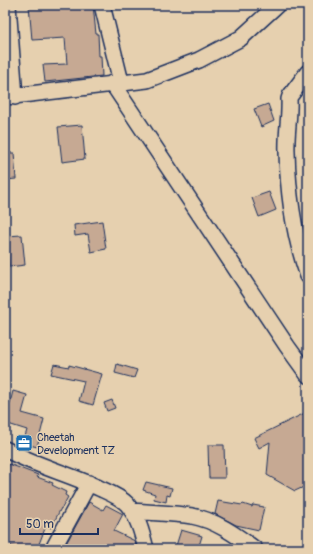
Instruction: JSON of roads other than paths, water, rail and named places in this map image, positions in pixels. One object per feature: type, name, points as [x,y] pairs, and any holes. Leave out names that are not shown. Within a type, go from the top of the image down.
[{"type":"street","points":[[8,5],[10,97],[147,80],[206,56],[241,38],[277,5]]},
{"type":"street","points":[[102,5],[117,83],[223,251],[308,375]]},
{"type":"street","points":[[308,72],[289,99],[287,151],[290,199],[299,252],[308,276]]},
{"type":"street","points":[[5,449],[42,466],[89,483],[118,497],[133,511],[138,521],[146,549]]},
{"type":"street","points":[[53,549],[89,483]]},
{"type":"street","points":[[133,511],[193,516],[214,523],[239,537],[255,549]]},
{"type":"place","name":"Cheetah Development TZ","points":[[24,443]]}]
